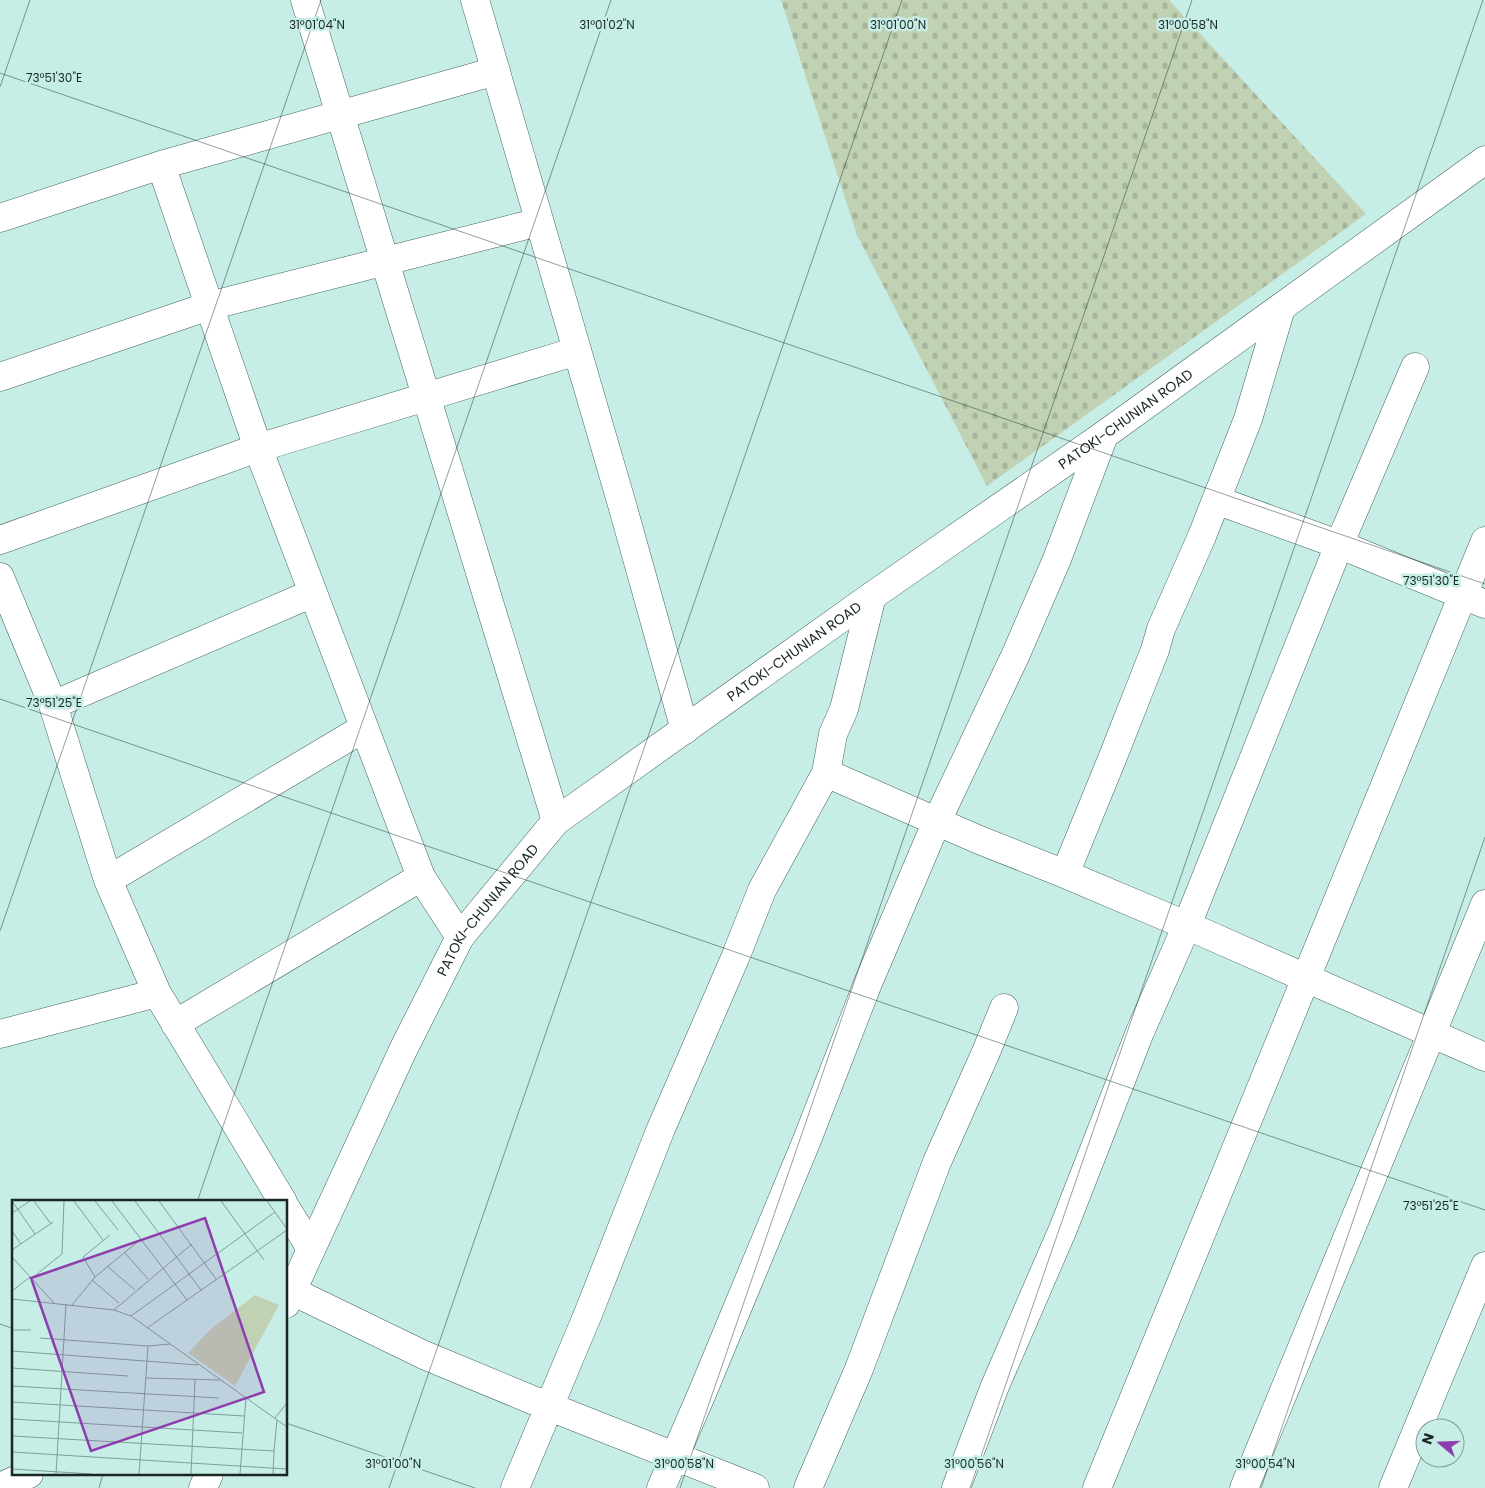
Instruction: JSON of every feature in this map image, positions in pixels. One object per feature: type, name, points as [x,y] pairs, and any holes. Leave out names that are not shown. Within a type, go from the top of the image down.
[{"type":"street","points":[[305,0],[556,821]]},
{"type":"street","points":[[475,0],[685,730]]},
{"type":"street","points":[[0,218],[161,165],[496,72]]},
{"type":"street","name":"PATOKI-CHUNIAN ROAD","points":[[289,1298],[403,1050],[460,937],[556,821],[872,596],[1104,435],[1485,160]]},
{"type":"street","points":[[161,165],[258,448],[421,877],[460,937]]},
{"type":"street","points":[[0,377],[209,306],[539,222]]},
{"type":"street","points":[[1064,874],[1118,746],[1155,650],[1161,629],[1248,419],[1281,308]]},
{"type":"street","points":[[0,540],[258,448],[577,351]]},
{"type":"street","points":[[956,1488],[995,1386],[1063,1229],[1140,1032],[1187,925],[1339,545],[1415,367]]},
{"type":"street","points":[[661,1488],[807,1140],[868,983],[937,822],[1054,568],[1104,435]]},
{"type":"street","points":[[1216,500],[1339,545],[1474,600]]},
{"type":"street","points":[[1097,1488],[1307,977],[1474,600],[1485,541]]},
{"type":"street","points":[[0,577],[53,705],[108,880],[157,993],[282,1200]]},
{"type":"street","points":[[53,705],[313,593]]},
{"type":"street","points":[[515,1488],[550,1407],[660,1131],[735,958],[762,890],[826,773],[833,734],[844,709],[872,596]]},
{"type":"street","points":[[108,880],[364,728]]},
{"type":"street","points":[[826,773],[977,839],[1187,925],[1485,1057]]},
{"type":"street","points":[[175,1024],[421,877]]},
{"type":"street","points":[[1244,1488],[1485,904]]},
{"type":"street","points":[[0,1034],[157,993]]},
{"type":"street","points":[[808,1488],[859,1369],[937,1162],[1004,1008]]},
{"type":"street","points":[[288,1211],[311,1249]]},
{"type":"street","points":[[1393,1488],[1485,1266]]},
{"type":"street","points":[[289,1298],[550,1407],[755,1488]]},
{"type":"street","points":[[1,1485],[24,1476]]},
{"type":"street","points":[[203,1488],[208,1476]]},
{"type":"green space","points":[[781,0],[1169,0],[1366,214],[987,486],[857,235]]}]
